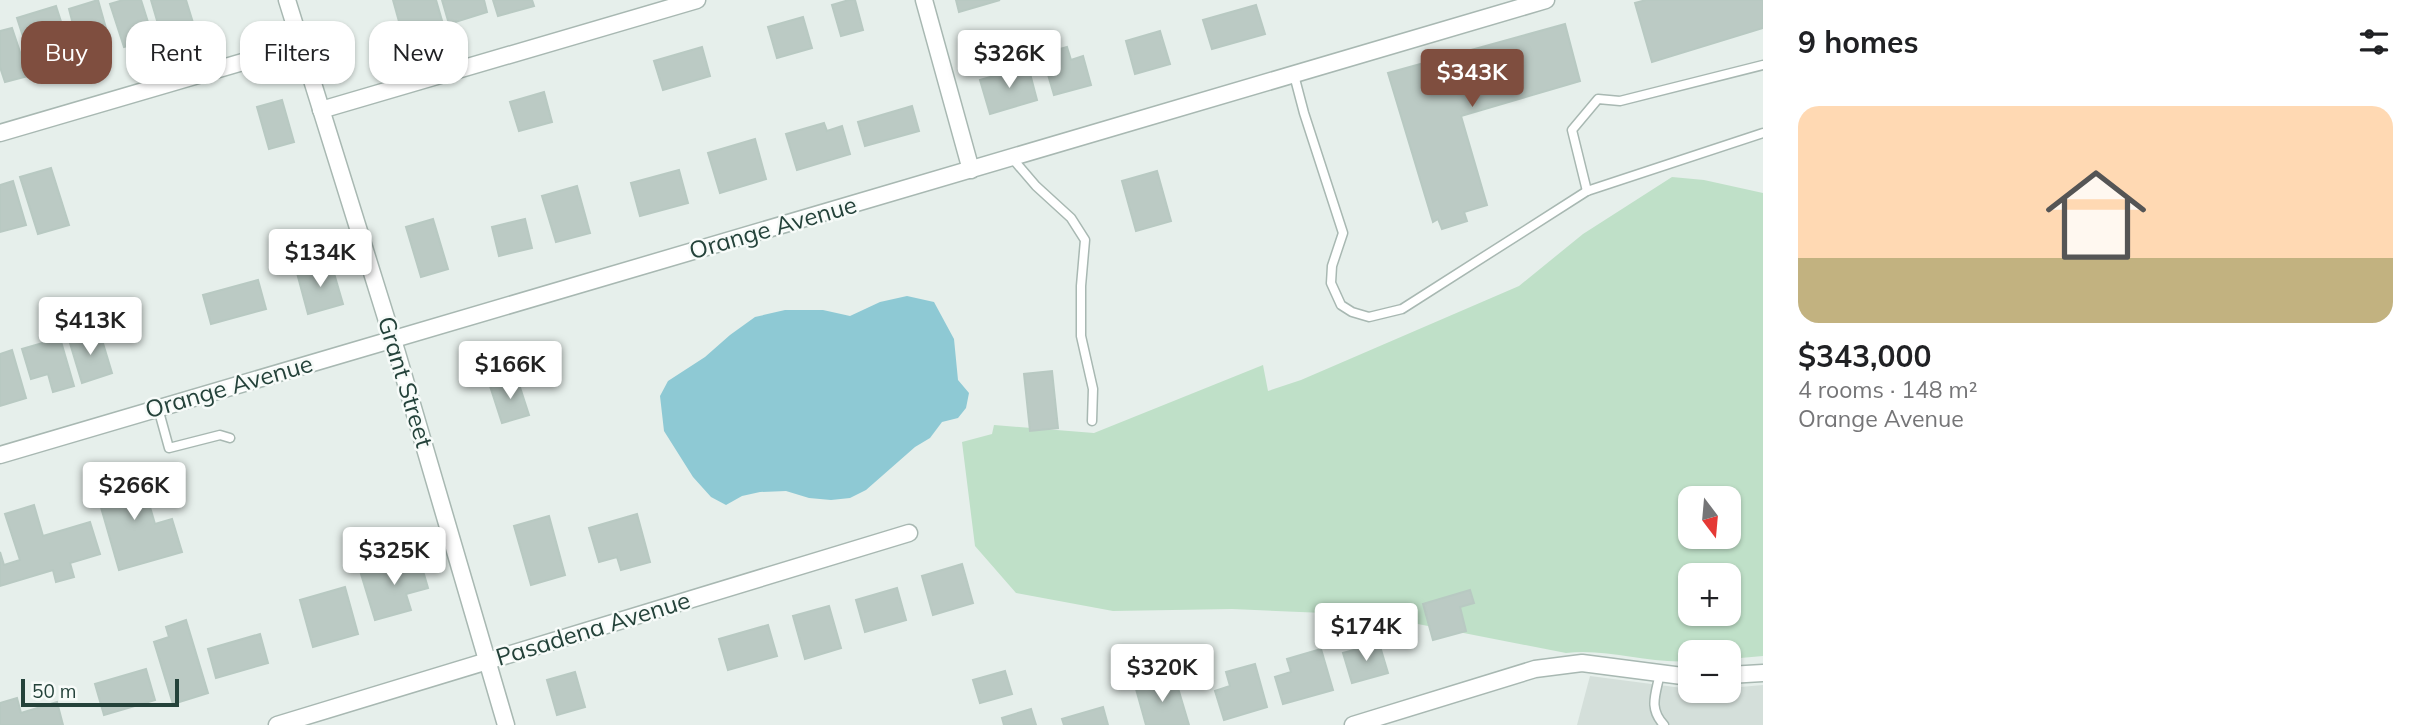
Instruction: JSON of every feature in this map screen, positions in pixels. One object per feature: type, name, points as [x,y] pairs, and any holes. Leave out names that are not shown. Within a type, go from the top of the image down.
[{"type":"street","name":"Grant Street","points":[[288,0],[294,21]]},
{"type":"street","points":[[321,110],[697,0]]},
{"type":"street","points":[[924,0],[971,170]]},
{"type":"street","name":"Orange Avenue","points":[[0,455],[1546,0]]},
{"type":"street","points":[[0,133],[240,63]]},
{"type":"street","name":"Grant Street","points":[[313,84],[392,339],[506,725]]},
{"type":"street","name":"Pasadena Avenue","points":[[277,725],[909,533]]},
{"type":"street","points":[[1353,725],[1535,669],[1582,663],[1678,675]]},
{"type":"street","points":[[1741,675],[1763,673]]},
{"type":"lane","points":[[1587,191],[1572,130],[1598,99],[1620,100],[1763,65]]},
{"type":"lane","points":[[1294,75],[1343,233],[1332,266],[1331,284],[1341,304],[1352,312],[1369,317],[1402,309],[1587,191],[1763,133]]},
{"type":"lane","points":[[1012,158],[1036,186],[1071,218],[1085,240],[1081,336],[1093,389],[1091,421]]},
{"type":"lane","points":[[158,408],[169,448],[220,435],[230,438]]},
{"type":"lane","points":[[1660,673],[1653,708],[1655,715],[1664,725]]},
{"type":"shaded area","points":[[1590,676],[1678,687],[1678,703],[1741,703],[1741,687],[1763,685],[1763,725],[1577,725]]},
{"type":"green space","points":[[1672,177],[1704,180],[1763,193],[1763,656],[1741,658],[1741,640],[1678,640],[1678,661],[1675,661],[1597,653],[1566,653],[1372,615],[1232,609],[1113,611],[1016,593],[975,546],[962,442],[992,434],[994,425],[1094,433],[1263,365],[1268,391],[1301,380],[1519,286],[1583,234]]},
{"type":"water","points":[[907,296],[934,302],[954,339],[958,380],[969,393],[966,408],[958,418],[942,422],[930,438],[915,447],[866,490],[850,498],[831,500],[809,498],[786,491],[760,492],[742,496],[726,505],[711,497],[693,477],[664,431],[660,396],[668,381],[705,357],[755,317],[785,310],[823,310],[850,316],[880,302]]},
{"type":"building","points":[[98,0],[104,21],[72,21],[69,9]]},
{"type":"building","points":[[123,0],[141,0],[148,21],[126,21],[126,46],[124,47],[110,4]]},
{"type":"building","points":[[151,0],[186,0],[192,21],[157,21]]},
{"type":"building","points":[[393,0],[436,0],[442,21],[399,21]]},
{"type":"building","points":[[442,0],[484,0],[487,12],[458,21],[448,21]]},
{"type":"building","points":[[493,0],[532,0],[534,6],[498,16]]},
{"type":"building","points":[[855,0],[863,30],[841,36],[832,5]]},
{"type":"building","points":[[956,0],[1000,0],[959,12]]},
{"type":"building","points":[[1646,0],[1763,0],[1763,28],[1652,62],[1635,3]]},
{"type":"building","points":[[1256,5],[1265,34],[1212,49],[1203,20]]},
{"type":"building","points":[[56,6],[61,21],[21,21],[21,30],[17,18]]},
{"type":"building","points":[[803,17],[812,48],[777,58],[768,27]]},
{"type":"building","points":[[1565,24],[1580,81],[1461,116],[1487,205],[1464,212],[1467,221],[1442,229],[1438,219],[1433,222],[1388,73]]},
{"type":"building","points":[[12,28],[21,55],[21,78],[5,82],[0,67],[0,31]]},
{"type":"building","points":[[1160,31],[1170,64],[1135,74],[1126,41]]},
{"type":"building","points":[[702,47],[710,76],[663,90],[654,61]]},
{"type":"building","points":[[1067,47],[1071,60],[1083,56],[1091,85],[1054,95],[1042,54]]},
{"type":"building","points":[[1028,66],[1037,100],[990,114],[980,80]]},
{"type":"building","points":[[544,92],[552,122],[519,131],[510,102]]},
{"type":"building","points":[[282,100],[294,142],[269,149],[257,107]]},
{"type":"building","points":[[912,106],[919,131],[865,146],[858,122]]},
{"type":"building","points":[[824,123],[827,131],[842,126],[850,154],[797,170],[786,134]]},
{"type":"building","points":[[755,139],[766,179],[720,193],[708,153]]},
{"type":"building","points":[[51,168],[69,225],[38,234],[20,177]]},
{"type":"building","points":[[679,170],[688,203],[640,216],[631,183]]},
{"type":"building","points":[[1157,171],[1171,221],[1136,231],[1122,181]]},
{"type":"building","points":[[13,181],[26,225],[0,232],[0,185]]},
{"type":"building","points":[[577,186],[590,233],[556,242],[542,196]]},
{"type":"building","points":[[433,219],[448,269],[421,277],[406,227]]},
{"type":"building","points":[[525,219],[532,248],[499,256],[492,227]]},
{"type":"building","points":[[331,263],[343,304],[308,314],[297,273]]},
{"type":"building","points":[[258,280],[266,309],[211,324],[203,295]]},
{"type":"building","points":[[99,330],[112,373],[82,383],[69,340]]},
{"type":"building","points":[[60,338],[74,386],[53,392],[48,374],[31,379],[22,349]]},
{"type":"building","points":[[12,350],[26,398],[0,406],[0,354]]},
{"type":"building","points":[[1052,371],[1058,428],[1030,431],[1024,374]]},
{"type":"building","points":[[517,378],[529,415],[502,423],[490,386]]},
{"type":"building","points":[[139,470],[155,524],[172,519],[182,552],[119,570],[94,483]]},
{"type":"building","points":[[34,505],[43,536],[90,522],[100,554],[70,563],[74,577],[56,582],[53,570],[0,586],[0,552],[4,565],[20,560],[5,514]]},
{"type":"building","points":[[637,514],[650,562],[621,570],[617,557],[599,562],[589,528]]},
{"type":"building","points":[[549,516],[565,575],[531,585],[514,526]]},
{"type":"building","points":[[419,557],[428,588],[406,594],[411,610],[375,620],[361,574]]},
{"type":"building","points":[[962,564],[973,603],[933,615],[922,576]]},
{"type":"building","points":[[345,587],[358,634],[313,647],[300,600]]},
{"type":"building","points":[[897,588],[906,620],[865,632],[856,600]]},
{"type":"building","points":[[1470,590],[1474,603],[1460,607],[1466,631],[1433,640],[1423,604]]},
{"type":"building","points":[[829,606],[841,648],[805,659],[793,616]]},
{"type":"building","points":[[186,620],[208,693],[173,704],[154,642],[169,637],[166,627]]},
{"type":"building","points":[[768,625],[777,656],[728,670],[719,639]]},
{"type":"building","points":[[260,634],[268,663],[216,678],[208,649]]},
{"type":"building","points":[[1379,643],[1388,673],[1352,683],[1343,653]]},
{"type":"building","points":[[1321,649],[1333,690],[1283,704],[1275,677],[1291,672],[1287,659]]},
{"type":"building","points":[[1255,664],[1267,707],[1224,720],[1215,691],[1230,686],[1226,672]]},
{"type":"building","points":[[146,669],[155,700],[104,715],[95,684]]},
{"type":"building","points":[[1005,671],[1012,694],[980,703],[973,680]]},
{"type":"building","points":[[575,672],[585,707],[557,715],[547,680]]},
{"type":"building","points":[[1175,678],[1189,725],[1146,725],[1136,689]]},
{"type":"building","points":[[17,698],[21,713],[57,702],[63,725],[0,725],[0,703]]},
{"type":"building","points":[[1103,707],[1108,725],[1064,725],[1062,719]]},
{"type":"building","points":[[1031,709],[1036,725],[1004,725],[1002,718]]}]
